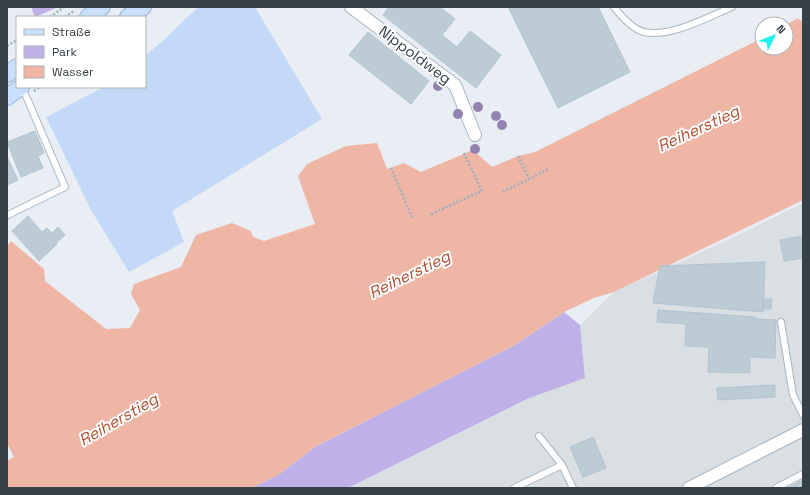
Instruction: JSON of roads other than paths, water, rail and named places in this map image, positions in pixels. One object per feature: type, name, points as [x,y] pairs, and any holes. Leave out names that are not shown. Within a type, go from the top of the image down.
[{"type":"main road","points":[[89,16],[102,7]]},
{"type":"main road","points":[[130,16],[143,7]]},
{"type":"main road","points":[[7,74],[16,68]]},
{"type":"main road","points":[[7,96],[19,88]]},
{"type":"street","name":"Nippoldweg","points":[[351,7],[455,85],[475,135]]},
{"type":"street","points":[[689,488],[803,430]]},
{"type":"lane","points":[[614,7],[624,20],[644,32],[668,32],[732,7]]},
{"type":"lane","points":[[8,215],[65,187],[22,88]]},
{"type":"lane","points":[[781,322],[793,395],[803,416]]},
{"type":"lane","points":[[539,436],[562,465],[573,488]]},
{"type":"lane","points":[[514,488],[562,465]]},
{"type":"lane","points":[[776,488],[803,474]]},
{"type":"water","name":"Reiherstieg","points":[[798,18],[801,21],[803,20],[803,200],[614,292],[594,298],[564,312],[513,346],[315,447],[278,475],[252,488],[7,488],[7,461],[14,457],[7,443],[7,247],[11,241],[44,269],[45,281],[106,329],[130,328],[140,310],[131,294],[134,284],[181,267],[196,235],[232,223],[251,231],[253,237],[264,241],[315,224],[298,176],[307,164],[346,146],[377,143],[387,169],[404,163],[421,172],[473,150],[492,167],[518,156],[535,152],[754,42],[754,56],[794,56],[794,20]]}]
